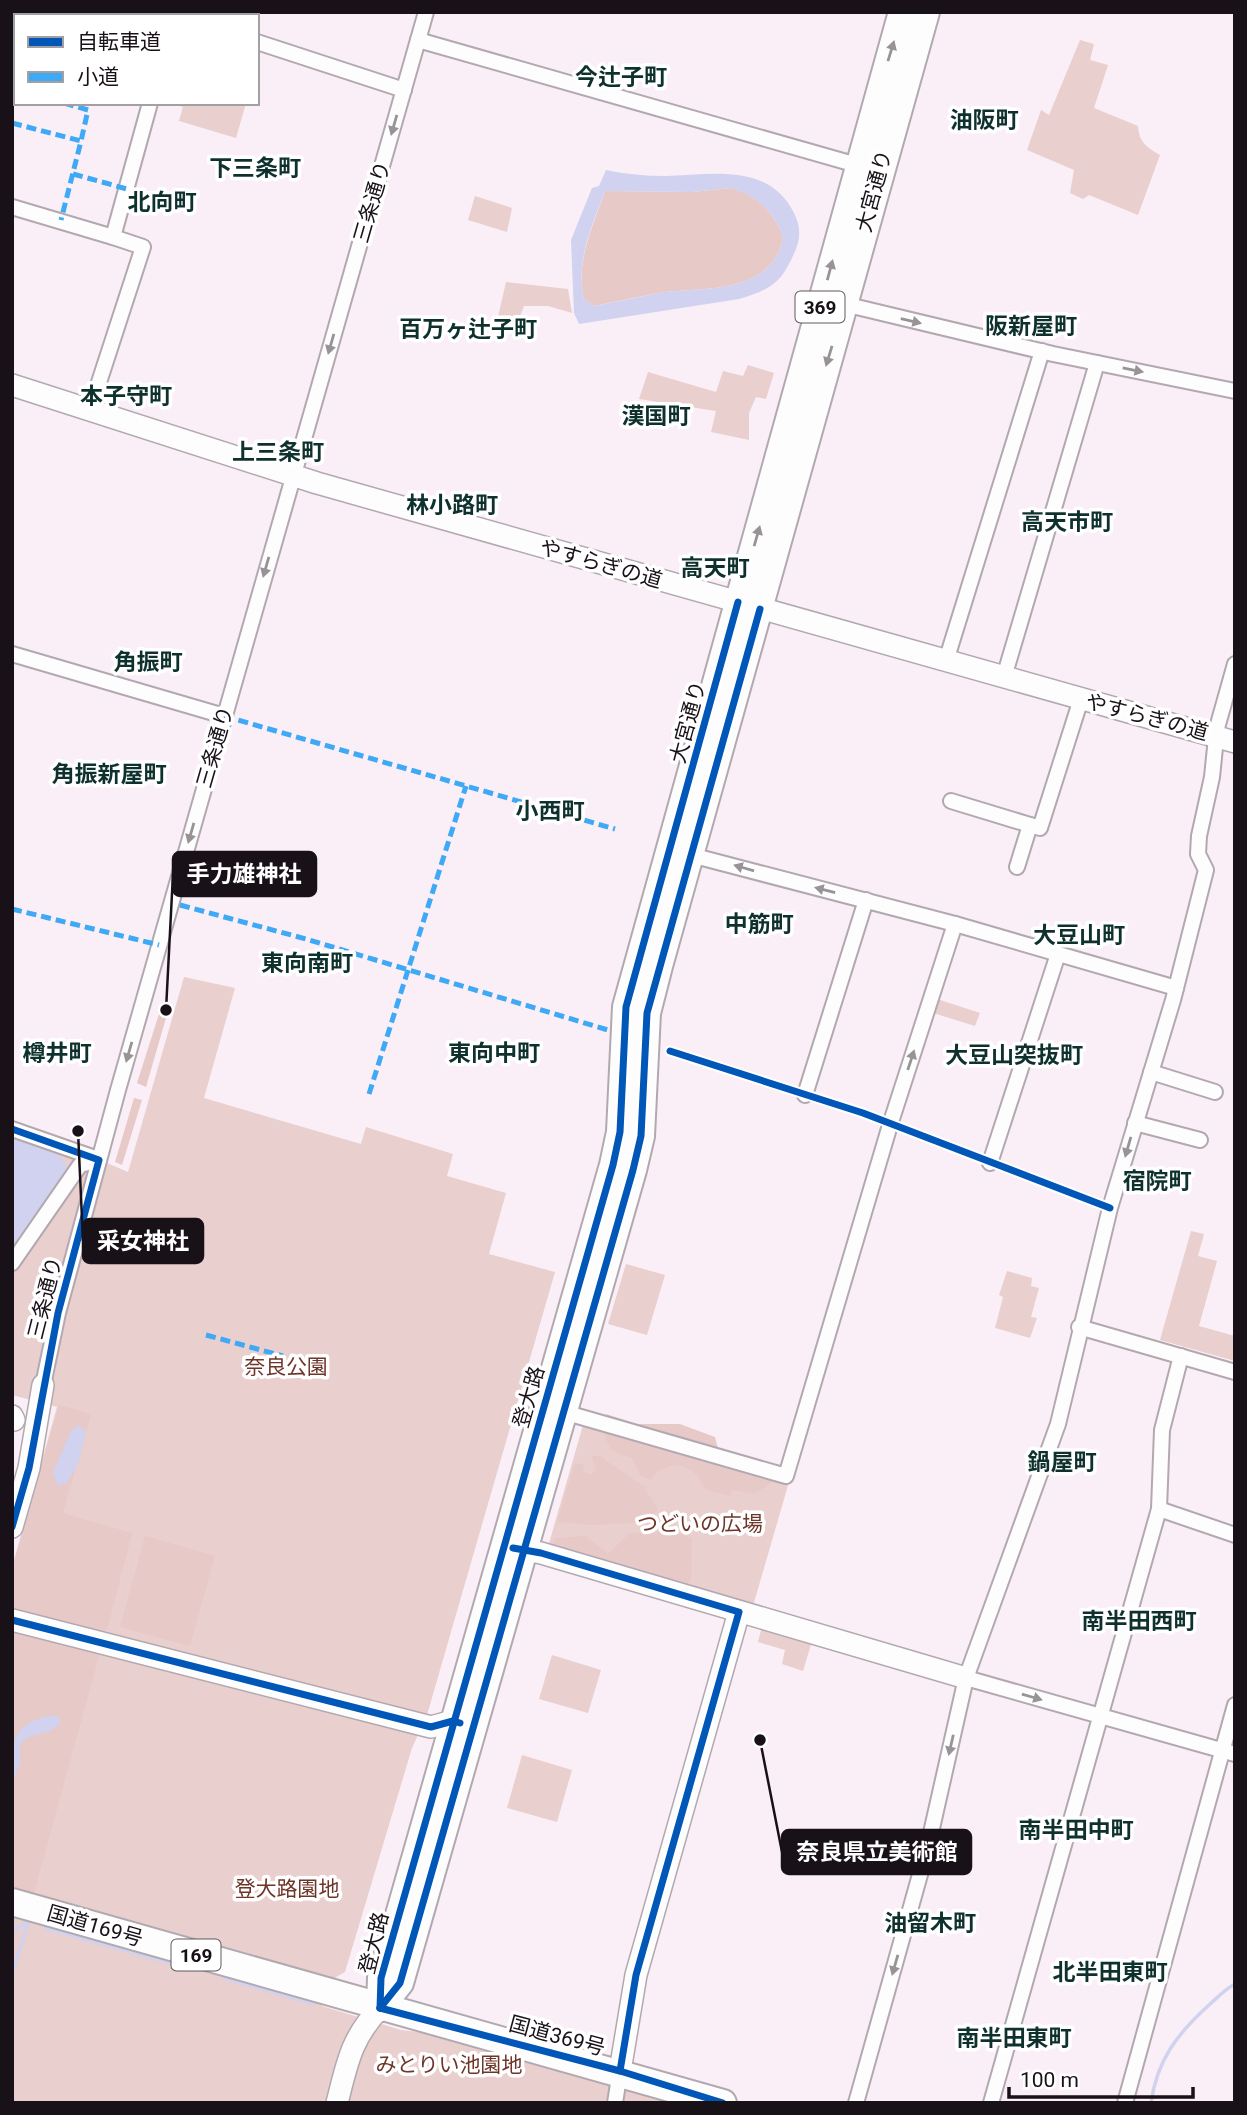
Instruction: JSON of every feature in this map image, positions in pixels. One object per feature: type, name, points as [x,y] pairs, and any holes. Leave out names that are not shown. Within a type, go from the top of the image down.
[{"type":"highway","name":"大宮通り","points":[[749,606],[844,304],[868,169],[902,12]]},
{"type":"highway","name":"大宮通り","points":[[680,852],[868,169],[926,12]]},
{"type":"highway","name":"登大路","points":[[380,2008],[381,1978],[463,1724],[623,1168],[641,1136],[647,1013],[680,852]]},
{"type":"highway","name":"国道169号","points":[[12,1902],[380,2008]]},
{"type":"highway","name":"国道369号","points":[[380,2008],[620,2071],[723,2103]]},
{"type":"street","name":"三条通り","points":[[12,1527],[29,1468],[58,1313],[99,1160],[426,12]]},
{"type":"street","points":[[418,40],[868,169]]},
{"type":"street","points":[[259,43],[404,90]]},
{"type":"street","points":[[113,237],[149,105]]},
{"type":"street","points":[[12,207],[143,247],[90,410]]},
{"type":"street","points":[[844,304],[1042,351],[1235,391]]},
{"type":"street","points":[[946,661],[1042,351]]},
{"type":"street","points":[[1004,677],[1097,363]]},
{"type":"street","name":"やすらぎの道","points":[[12,385],[292,475],[1226,739]]},
{"type":"street","points":[[12,654],[224,716]]},
{"type":"street","points":[[856,2103],[928,1846],[966,1678],[1058,1424],[1079,1327],[1135,1123],[1176,988],[1206,870],[1198,854],[1226,739],[1217,727],[1235,664]]},
{"type":"street","points":[[951,802],[1040,828],[1081,699]]},
{"type":"street","points":[[1017,867],[1030,825]]},
{"type":"street","points":[[680,852],[955,924],[1176,988]]},
{"type":"street","points":[[805,1095],[866,900]]},
{"type":"street","points":[[555,1406],[786,1476],[890,1125],[955,924]]},
{"type":"street","points":[[990,1163],[1058,954]]},
{"type":"street","points":[[1151,1072],[1215,1092]]},
{"type":"street","points":[[1135,1123],[1200,1140]]},
{"type":"street","points":[[12,1129],[99,1160]]},
{"type":"street","points":[[12,1264],[80,1165],[99,1160]]},
{"type":"street","points":[[1079,1327],[1235,1372]]},
{"type":"street","points":[[991,2103],[1098,1716],[1159,1509],[1162,1430],[1181,1356]]},
{"type":"street","points":[[1159,1509],[1235,1535]]},
{"type":"street","points":[[514,1548],[541,1553],[1228,1752]]},
{"type":"street","points":[[615,2103],[640,1962],[739,1612]]},
{"type":"street","points":[[12,1620],[430,1727],[463,1724]]},
{"type":"street","points":[[1125,2103],[1213,1789],[1228,1752],[1235,1705]]},
{"type":"street","points":[[337,2103],[353,2042],[380,2008]]},
{"type":"green space","points":[[1080,40],[1094,44],[1090,60],[1108,65],[1094,108],[1138,126],[1144,144],[1160,155],[1138,215],[1089,195],[1083,199],[1070,193],[1074,170],[1027,150],[1041,110],[1049,115]]},
{"type":"green space","points":[[177,105],[245,105],[236,138],[179,121],[183,107]]},
{"type":"green space","points":[[475,196],[512,208],[507,232],[468,220]]},
{"type":"green space","points":[[506,282],[568,289],[572,313],[548,306],[524,306],[517,324],[498,317]]},
{"type":"green space","points":[[748,365],[774,373],[766,399],[756,397],[749,413],[749,440],[711,432],[716,411],[639,399],[648,372],[716,392],[723,371],[743,376]]},
{"type":"green space","name":"奈良公園","points":[[184,977],[235,988],[204,1098],[361,1144],[366,1127],[453,1154],[447,1176],[506,1193],[489,1254],[555,1272],[427,1715],[412,1748],[345,1972],[329,1981],[322,2006],[401,2030],[426,2033],[681,2103],[12,2103],[12,1567],[57,1407],[12,1395],[12,1122],[94,1148],[107,1163],[128,1172]]},
{"type":"green space","points":[[934,998],[980,1013],[975,1026],[930,1012]]},
{"type":"green space","points":[[1191,1231],[1204,1234],[1198,1256],[1217,1261],[1199,1326],[1235,1336],[1235,1361],[1160,1340]]},
{"type":"green space","points":[[626,1264],[665,1275],[647,1335],[608,1324]]},
{"type":"green space","points":[[1007,1271],[1032,1278],[1031,1286],[1039,1288],[1031,1317],[1037,1318],[1030,1338],[995,1328],[1003,1297],[999,1295]]},
{"type":"green space","name":"つどいの広場","points":[[583,1425],[789,1482],[753,1606],[548,1547]]},
{"type":"green space","points":[[762,1626],[812,1641],[803,1671],[782,1664],[785,1650],[758,1642]]},
{"type":"green space","points":[[552,1655],[601,1670],[588,1713],[539,1699]]},
{"type":"green space","points":[[522,1755],[572,1770],[557,1822],[507,1808]]},
{"type":"shaded area","points":[[731,188],[760,202],[781,231],[780,249],[766,269],[753,278],[722,287],[658,293],[594,306],[584,299],[584,258],[605,191],[692,192]]},
{"type":"shaded area","points":[[159,1014],[166,1018],[146,1087],[137,1083]]},
{"type":"shaded area","points":[[134,1098],[142,1100],[122,1165],[115,1162]]},
{"type":"shaded area","points":[[59,1405],[91,1414],[63,1513],[132,1533],[107,1630],[102,1633],[12,1611],[12,1570]]},
{"type":"shaded area","points":[[606,1414],[637,1424],[680,1424],[715,1437],[719,1452],[781,1470],[770,1484],[754,1494],[732,1490],[729,1496],[706,1489],[698,1477],[686,1467],[667,1467],[651,1480],[641,1476],[632,1458],[611,1448],[605,1431]]},
{"type":"shaded area","points":[[592,1456],[600,1456],[643,1486],[658,1509],[651,1522],[591,1525],[557,1522],[575,1463],[584,1465],[583,1471],[590,1475],[596,1470]]},
{"type":"shaded area","points":[[673,1531],[692,1539],[691,1581],[687,1583],[552,1545],[556,1538],[586,1536],[608,1554],[630,1533]]},
{"type":"shaded area","points":[[145,1536],[215,1556],[190,1646],[120,1627]]},
{"type":"shaded area","points":[[12,1628],[100,1652],[33,1897],[12,1891]]},
{"type":"water","points":[[606,170],[650,176],[720,174],[754,179],[783,197],[794,213],[798,222],[798,244],[781,277],[751,295],[579,324],[574,313],[571,240],[592,188],[599,186]],"holes":[[[731,188],[765,207],[781,231],[780,249],[766,269],[753,278],[722,287],[658,293],[594,306],[584,299],[583,258],[605,191],[692,192]]]},
{"type":"water","points":[[12,1139],[47,1148],[61,1158],[69,1173],[12,1252]]},
{"type":"water","points":[[78,1425],[86,1431],[78,1464],[66,1484],[58,1485],[53,1473],[70,1433]]},
{"type":"water","points":[[54,1715],[61,1720],[53,1730],[30,1737],[20,1745],[20,1764],[12,1781],[12,1755],[16,1736],[29,1723]]},
{"type":"waterway","points":[[12,1932],[25,1923]]},
{"type":"waterway","points":[[12,1974],[28,1923]]},
{"type":"waterway","points":[[45,1928],[198,1971]]},
{"type":"waterway","points":[[224,1978],[314,2004]]},
{"type":"waterway","points":[[1151,2103],[1158,2074],[1178,2037],[1224,1991],[1235,1984]]},
{"type":"marked path","points":[[71,105],[88,110],[81,141]]},
{"type":"marked path","points":[[12,123],[81,141],[61,220]]},
{"type":"marked path","points":[[73,174],[127,189]]},
{"type":"marked path","points":[[224,716],[615,829]]},
{"type":"marked path","points":[[369,1094],[466,786]]},
{"type":"marked path","points":[[180,905],[306,939],[608,1030]]},
{"type":"marked path","points":[[12,909],[159,945]]},
{"type":"marked path","points":[[206,1335],[283,1356]]},
{"type":"cycle path","points":[[380,2008],[381,1978],[613,1165],[620,1132],[626,1007],[738,602]]},
{"type":"cycle path","points":[[380,2008],[400,1983],[633,1170],[641,1136],[647,1013],[760,609]]},
{"type":"cycle path","points":[[670,1051],[863,1113],[1110,1208]]},
{"type":"cycle path","points":[[12,1129],[99,1160],[58,1313],[29,1468],[12,1527]]},
{"type":"cycle path","points":[[513,1548],[541,1553],[739,1612],[636,1975],[620,2071]]},
{"type":"cycle path","points":[[12,1620],[431,1727],[453,1721],[460,1723]]},
{"type":"cycle path","points":[[380,2008],[620,2071],[723,2103]]},
{"type":"place","name":"手力雄神社","points":[[166,1010]]},
{"type":"place","name":"采女神社","points":[[78,1131]]},
{"type":"place","name":"奈良県立美術館","points":[[760,1740]]},
{"type":"district","name":"今辻子町","points":[[621,77]]},
{"type":"district","name":"油阪町","points":[[984,120]]},
{"type":"district","name":"下三条町","points":[[255,168]]},
{"type":"district","name":"北向町","points":[[162,202]]},
{"type":"district","name":"阪新屋町","points":[[1031,326]]},
{"type":"district","name":"百万ヶ辻子町","points":[[468,329]]},
{"type":"district","name":"本子守町","points":[[126,396]]},
{"type":"district","name":"漢国町","points":[[656,416]]},
{"type":"district","name":"上三条町","points":[[278,452]]},
{"type":"district","name":"林小路町","points":[[452,505]]},
{"type":"district","name":"高天市町","points":[[1067,522]]},
{"type":"district","name":"高天町","points":[[715,568]]},
{"type":"district","name":"角振町","points":[[148,662]]},
{"type":"district","name":"角振新屋町","points":[[109,774]]},
{"type":"district","name":"小西町","points":[[550,811]]},
{"type":"district","name":"中筋町","points":[[759,924]]},
{"type":"district","name":"大豆山町","points":[[1079,935]]},
{"type":"district","name":"東向南町","points":[[307,963]]},
{"type":"district","name":"樽井町","points":[[57,1053]]},
{"type":"district","name":"東向中町","points":[[494,1053]]},
{"type":"district","name":"大豆山突抜町","points":[[1014,1055]]},
{"type":"district","name":"宿院町","points":[[1157,1181]]},
{"type":"district","name":"鍋屋町","points":[[1062,1462]]},
{"type":"district","name":"南半田西町","points":[[1139,1621]]},
{"type":"district","name":"南半田中町","points":[[1076,1830]]},
{"type":"district","name":"油留木町","points":[[930,1923]]},
{"type":"district","name":"北半田東町","points":[[1110,1972]]},
{"type":"district","name":"南半田東町","points":[[1014,2038]]},
{"type":"park label","name":"登大路園地","points":[[287,1889]]},
{"type":"park label","name":"みとりい池園地","points":[[449,2065]]}]
